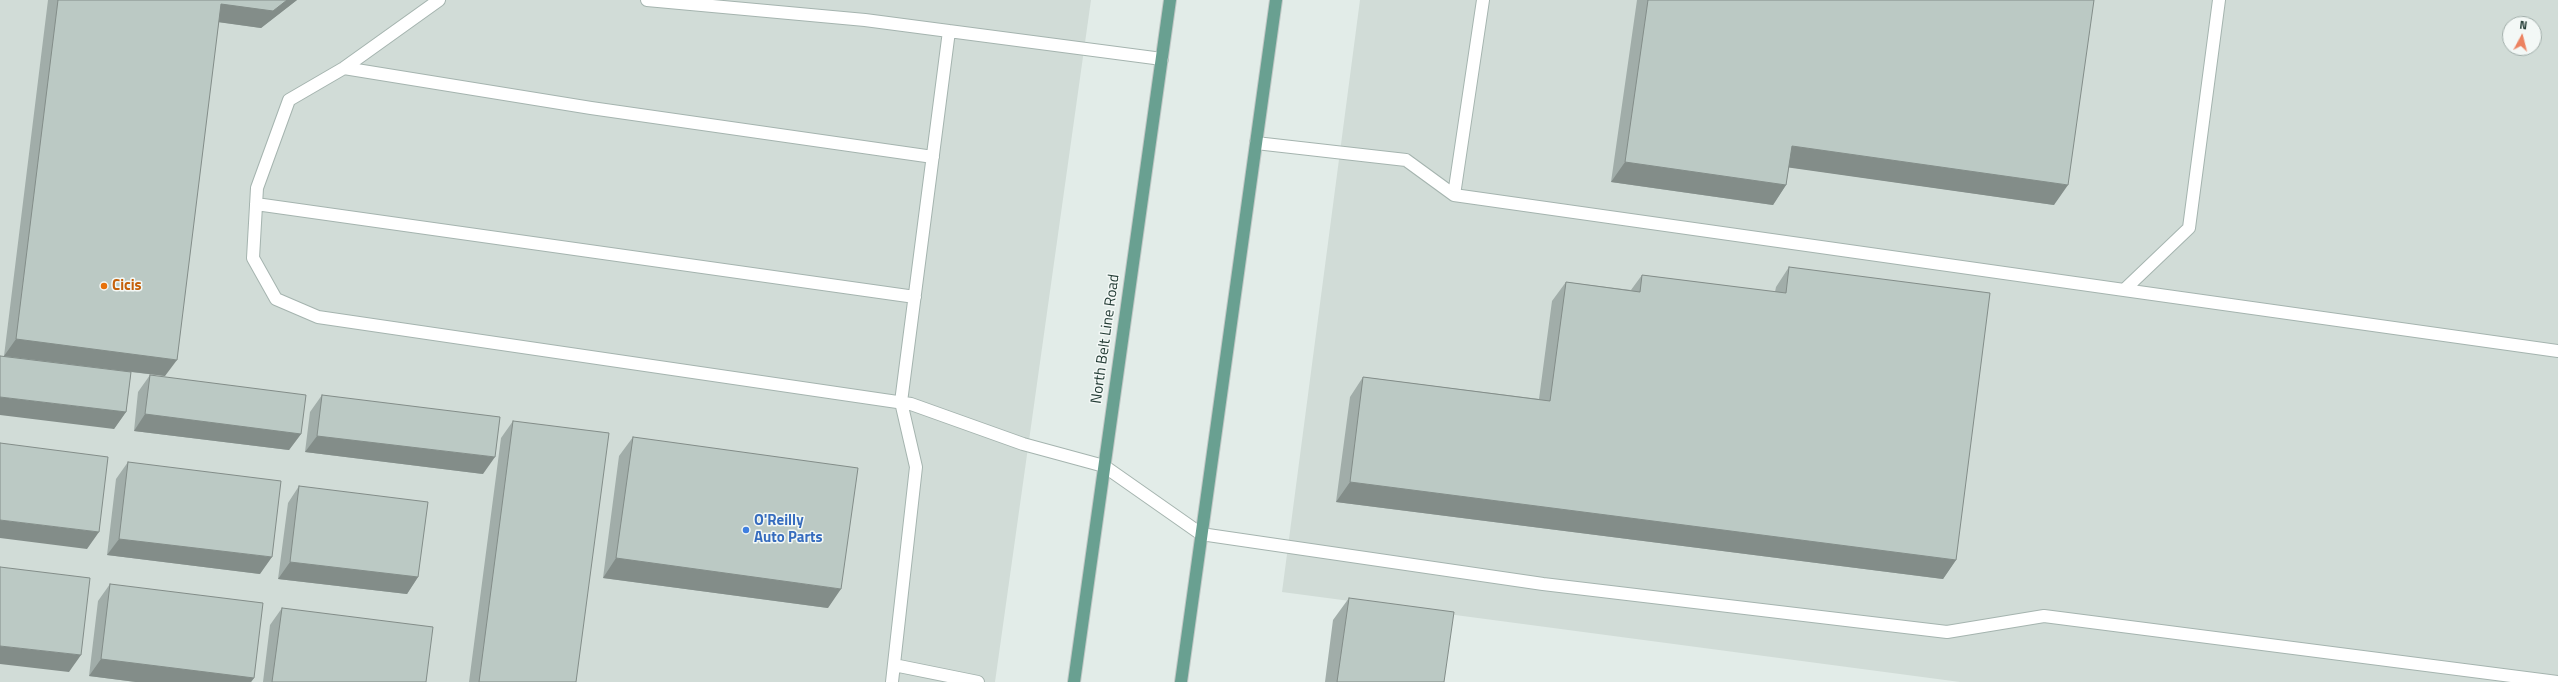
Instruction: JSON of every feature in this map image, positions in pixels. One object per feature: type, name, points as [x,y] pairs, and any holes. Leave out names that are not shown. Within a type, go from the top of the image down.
[{"type":"main road","name":"North Belt Line Road","points":[[1074,682],[1170,0]]},
{"type":"main road","points":[[1181,682],[1276,0]]},
{"type":"lane","points":[[439,0],[344,68],[289,100],[257,188],[253,258],[276,299],[318,317],[901,402],[1036,448],[1104,466],[1201,534],[1543,584],[1947,632],[2044,616],[2558,682]]},
{"type":"lane","points":[[647,0],[865,20],[1162,59]]},
{"type":"lane","points":[[1454,195],[1483,0]]},
{"type":"lane","points":[[2124,290],[2189,228],[2219,0]]},
{"type":"lane","points":[[892,682],[916,467],[901,402],[949,32]]},
{"type":"lane","points":[[344,68],[591,108],[933,157]]},
{"type":"lane","points":[[1256,143],[1406,160],[1454,195],[2558,351]]},
{"type":"lane","points":[[256,204],[915,297]]},
{"type":"lane","points":[[894,665],[978,682]]},
{"type":"shaded area","points":[[0,0],[1091,0],[995,682],[0,682]]},
{"type":"shaded area","points":[[1360,0],[2558,0],[2558,682],[1960,682],[1282,592]]},
{"type":"building","points":[[58,0],[287,0],[273,11],[221,4],[177,360],[16,339]]},
{"type":"building","points":[[1648,0],[2094,0],[2068,185],[1792,146],[1786,185],[1625,162]]},
{"type":"building","points":[[1789,267],[1990,293],[1956,560],[1350,482],[1363,377],[1550,401],[1566,282],[1640,292],[1642,275],[1786,293]]},
{"type":"building","points":[[0,356],[131,372],[126,412],[0,397]]},
{"type":"building","points":[[150,375],[306,395],[301,434],[145,414]]},
{"type":"building","points":[[322,395],[500,417],[495,457],[317,436]]},
{"type":"building","points":[[513,421],[609,433],[576,682],[479,682]]},
{"type":"building","points":[[633,437],[858,468],[841,589],[616,558]]},
{"type":"building","points":[[0,443],[108,457],[99,532],[0,520]]},
{"type":"building","points":[[128,462],[281,481],[272,557],[119,539]]},
{"type":"building","points":[[299,486],[428,502],[418,577],[290,562]]},
{"type":"building","points":[[0,567],[90,578],[81,655],[0,646]]},
{"type":"building","points":[[110,584],[263,603],[254,678],[101,659]]},
{"type":"building","points":[[1349,598],[1454,612],[1444,682],[1337,682]]},
{"type":"building","points":[[282,608],[433,627],[426,682],[272,682]]},
{"type":"place","name":"Cicis","points":[[104,286]]},
{"type":"place","name":"O'Reilly Auto Parts","points":[[746,530]]}]
